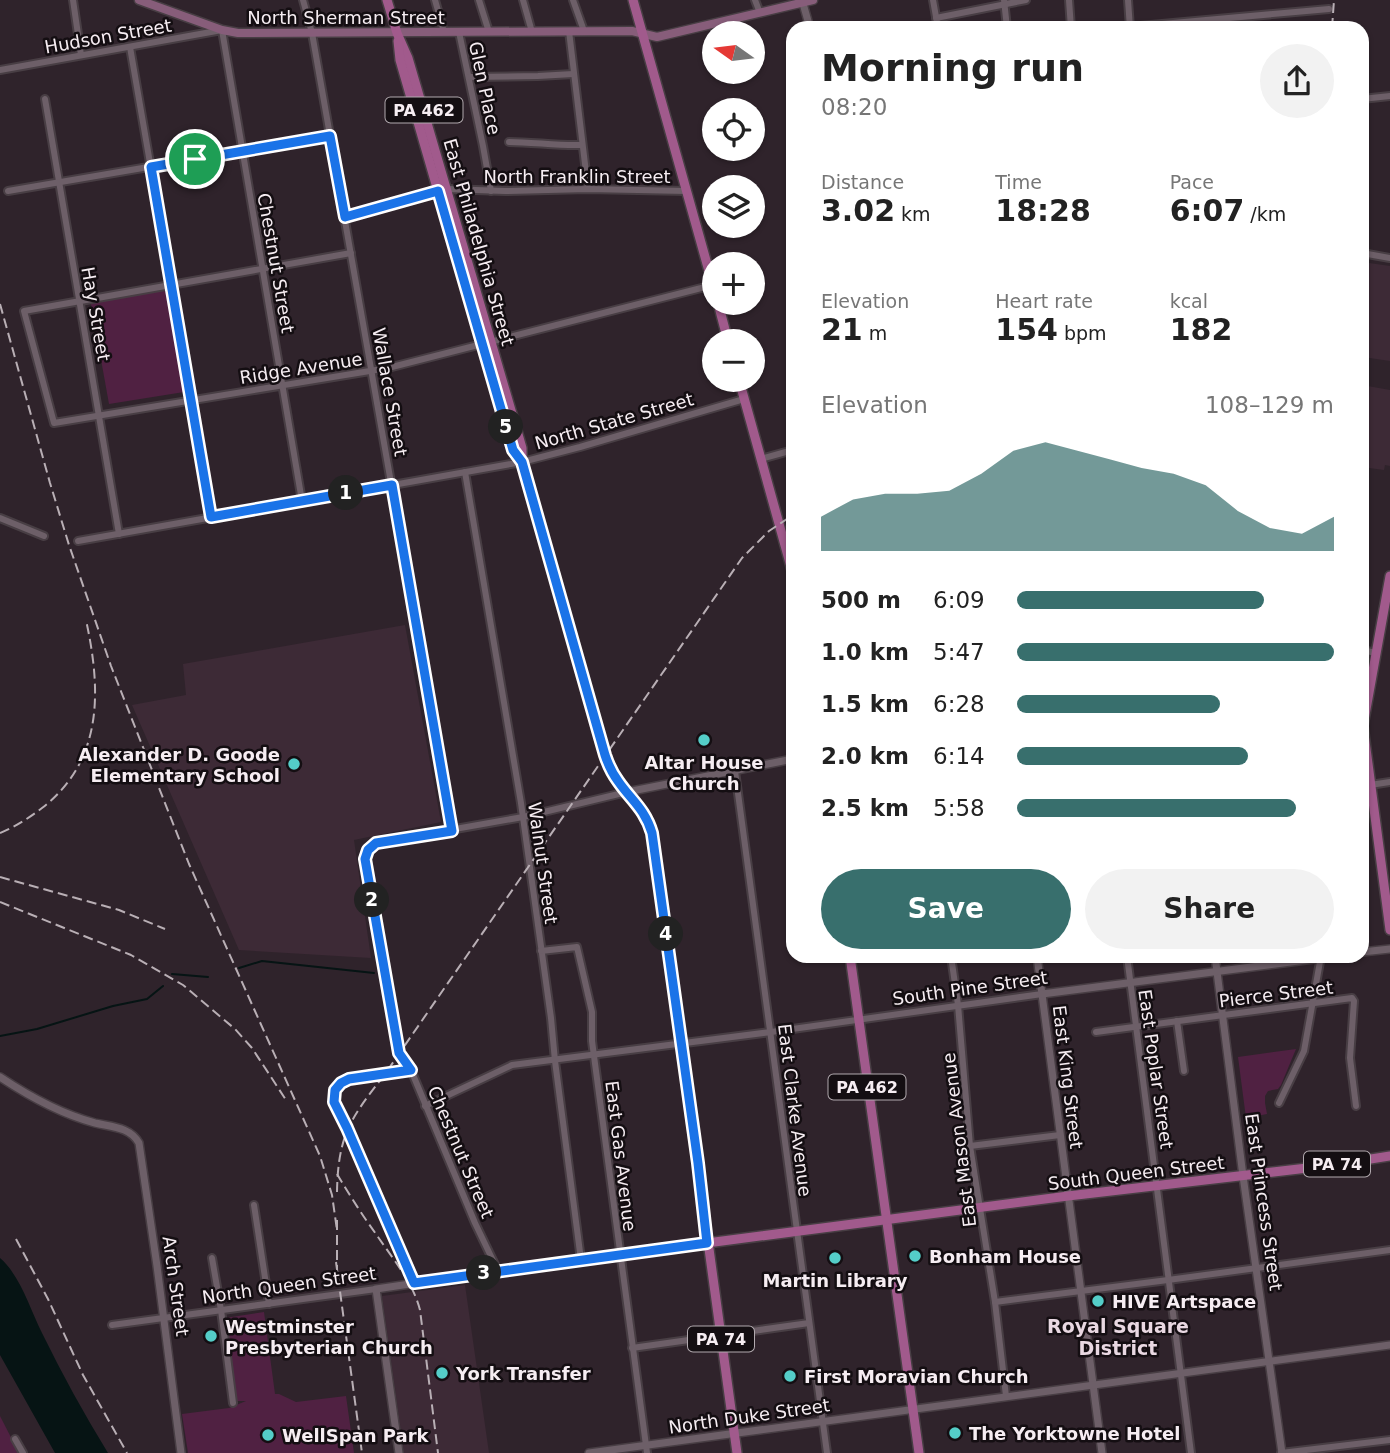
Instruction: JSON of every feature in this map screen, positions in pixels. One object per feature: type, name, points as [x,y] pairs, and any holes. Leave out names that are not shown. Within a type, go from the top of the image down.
[{"type":"main road","name":"North Sherman Street","points":[[139,0],[222,30],[238,33],[632,31],[657,37],[813,0]]},
{"type":"main road","name":"East Philadelphia Street","points":[[387,0],[397,33],[400,60],[522,448],[522,462],[605,755],[619,782],[648,821],[652,833],[737,1453]]},
{"type":"main road","points":[[633,0],[704,252]]},
{"type":"main road","points":[[742,392],[786,549]]},
{"type":"main road","points":[[1369,692],[1390,576]]},
{"type":"main road","points":[[1369,778],[1390,930]]},
{"type":"main road","name":"PA 462","points":[[851,963],[886,1219]]},
{"type":"main road","name":"South Queen Street","points":[[886,1219],[1390,1156]]},
{"type":"main road","points":[[886,1219],[919,1453]]},
{"type":"main road","name":"North Queen Street","points":[[707,1243],[886,1219]]},
{"type":"street","points":[[73,0],[81,55]]},
{"type":"street","name":"Wallace Street","points":[[303,0],[312,33],[345,217],[452,831]]},
{"type":"street","name":"Glen Place","points":[[435,0],[444,32]]},
{"type":"street","points":[[479,0],[489,32]]},
{"type":"street","points":[[523,0],[532,32]]},
{"type":"street","points":[[573,0],[584,32]]},
{"type":"street","points":[[755,0],[760,13]]},
{"type":"street","points":[[933,0],[937,21]]},
{"type":"street","points":[[936,18],[1024,0]]},
{"type":"street","points":[[1069,0],[1070,21]]},
{"type":"street","points":[[1128,0],[1130,21]]},
{"type":"street","points":[[803,1],[808,21]]},
{"type":"street","points":[[1004,2],[1006,21]]},
{"type":"street","points":[[1196,21],[1329,9]]},
{"type":"street","name":"Hudson Street","points":[[0,70],[222,30]]},
{"type":"street","name":"Chestnut Street","points":[[222,30],[302,501]]},
{"type":"street","name":"Glen Place","points":[[458,32],[491,191]]},
{"type":"street","points":[[569,32],[588,189]]},
{"type":"street","points":[[130,47],[211,517]]},
{"type":"street","points":[[469,77],[573,74]]},
{"type":"street","points":[[1369,98],[1390,96]]},
{"type":"street","name":"Hay Street","points":[[45,99],[119,534]]},
{"type":"street","points":[[8,191],[330,136]]},
{"type":"street","points":[[509,142],[583,145]]},
{"type":"street","name":"North Franklin Street","points":[[345,217],[443,190],[687,191]]},
{"type":"street","points":[[79,301],[351,253]]},
{"type":"street","points":[[1369,254],[1390,258]]},
{"type":"street","name":"Ridge Avenue","points":[[79,301],[24,311],[54,423],[372,371],[702,290]]},
{"type":"street","name":"North State Street","points":[[78,541],[522,462],[744,399]]},
{"type":"street","points":[[761,459],[786,452]]},
{"type":"street","name":"Walnut Street","points":[[465,472],[523,817],[581,1260]]},
{"type":"street","points":[[0,519],[44,536]]},
{"type":"street","points":[[1369,652],[1376,653]]},
{"type":"street","points":[[452,831],[786,760]]},
{"type":"street","name":"East Clarke Avenue","points":[[735,771],[827,1453]]},
{"type":"street","points":[[1370,785],[1390,782]]},
{"type":"street","name":"Chestnut Street","points":[[452,831],[376,843],[368,850],[365,859],[399,1053],[411,1070],[498,1271]]},
{"type":"street","name":"East Gas Avenue","points":[[541,951],[577,947],[592,1012],[592,1041],[646,1449]]},
{"type":"street","points":[[1369,951],[1390,949]]},
{"type":"street","name":"East Mason Avenue","points":[[952,963],[970,1146],[995,1302],[1006,1396]]},
{"type":"street","name":"East King Street","points":[[1038,963],[1102,1453]]},
{"type":"street","name":"East Poplar Street","points":[[1128,963],[1192,1453]]},
{"type":"street","name":"East Princess Street","points":[[1216,963],[1281,1453]]},
{"type":"street","name":"South Pine Street","points":[[425,1106],[512,1065],[1266,963]]},
{"type":"street","points":[[1279,1103],[1304,1051],[1320,963]]},
{"type":"street","name":"Pierce Street","points":[[1096,1032],[1352,998],[1350,1058],[1356,1106]]},
{"type":"street","points":[[1177,1021],[1184,1071]]},
{"type":"street","points":[[411,1070],[349,1079],[335,1090],[334,1102],[414,1283]]},
{"type":"street","name":"Arch Street","points":[[0,1077],[21,1091],[67,1114],[126,1130],[135,1136],[139,1143],[181,1453]]},
{"type":"street","points":[[970,1146],[1060,1135]]},
{"type":"street","points":[[254,1205],[269,1304]]},
{"type":"street","name":"North Queen Street","points":[[112,1325],[707,1243]]},
{"type":"street","points":[[995,1302],[1390,1250]]},
{"type":"street","points":[[212,1258],[233,1403]]},
{"type":"street","points":[[376,1289],[399,1453]]},
{"type":"street","points":[[632,1348],[809,1323]]},
{"type":"street","name":"North Duke Street","points":[[589,1453],[646,1449],[1006,1396],[1390,1345]]},
{"type":"street","points":[[15,1439],[23,1453]]},
{"type":"street","points":[[1281,1453],[1390,1440]]},
{"type":"shaded area","points":[[1369,263],[1390,266],[1390,361],[1369,358]]},
{"type":"shaded area","points":[[162,289],[167,293],[184,392],[109,404],[91,304]]},
{"type":"shaded area","points":[[1369,386],[1390,390],[1390,466],[1385,465],[1384,470],[1369,468]]},
{"type":"shaded area","name":"Alexander D. Goode Elementary School","points":[[405,625],[441,822],[354,840],[371,958],[239,950],[132,705],[186,695],[183,664]]},
{"type":"shaded area","points":[[1296,1049],[1281,1085],[1278,1089],[1268,1091],[1265,1096],[1267,1114],[1246,1118],[1238,1057]]},
{"type":"shaded area","points":[[0,1258],[19,1283],[57,1364],[108,1453],[55,1453],[0,1355]]},
{"type":"shaded area","points":[[465,1285],[489,1453],[404,1453],[382,1296]]},
{"type":"shaded area","name":"WellSpan Park","points":[[264,1312],[275,1394],[296,1402],[346,1396],[354,1453],[188,1453],[182,1414],[229,1408],[246,1401],[237,1401],[225,1318]]},
{"type":"shaded area","points":[[0,1416],[19,1453],[0,1453]]},
{"type":"waterway","points":[[239,968],[262,961],[374,973]]},
{"type":"waterway","points":[[172,974],[208,977]]},
{"type":"waterway","points":[[0,1036],[37,1029],[113,1006],[147,999],[163,986]]},
{"type":"railway","points":[[1332,21],[1334,0]]},
{"type":"railway","points":[[0,304],[69,545],[111,666],[189,864],[320,1156],[332,1195],[337,1230]]},
{"type":"railway","points":[[337,1192],[344,1141],[363,1103],[742,558],[769,531],[786,520]]},
{"type":"railway","points":[[0,833],[42,808],[62,789],[77,768],[87,746],[95,697],[86,620]]},
{"type":"railway","points":[[0,877],[119,910],[165,929]]},
{"type":"railway","points":[[0,902],[131,955],[183,985],[235,1029],[252,1048],[286,1100]]},
{"type":"railway","points":[[337,1174],[401,1270],[417,1300],[438,1453]]},
{"type":"railway","points":[[337,1220],[337,1269]]},
{"type":"railway","points":[[16,1239],[48,1299],[83,1375],[127,1453]]},
{"type":"railway","points":[[336,1262],[362,1453]]},
{"type":"place","name":"Altar House Church","points":[[704,740]]},
{"type":"place","name":"Alexander D. Goode Elementary School","points":[[294,764]]},
{"type":"place","name":"Bonham House","points":[[915,1256]]},
{"type":"place","name":"Martin Library","points":[[835,1258]]},
{"type":"place","name":"HIVE Artspace","points":[[1098,1301]]},
{"type":"place","name":"Westminster Presbyterian Church","points":[[211,1336]]},
{"type":"place","name":"York Transfer","points":[[442,1373]]},
{"type":"place","name":"First Moravian Church","points":[[790,1376]]},
{"type":"place","name":"The Yorktowne Hotel","points":[[955,1433]]},
{"type":"place","name":"WellSpan Park","points":[[268,1435]]},
{"type":"district","name":"Royal Square District","points":[[1118,1337]]},
{"type":"route","points":[[330,136],[345,217],[438,191],[513,450],[522,462],[605,755],[619,782],[648,821],[652,833],[707,1243],[414,1283],[334,1102],[335,1090],[349,1079],[411,1070],[399,1053],[365,859],[368,850],[376,843],[452,831],[392,485],[211,517],[151,167],[195,159],[330,136]]}]
